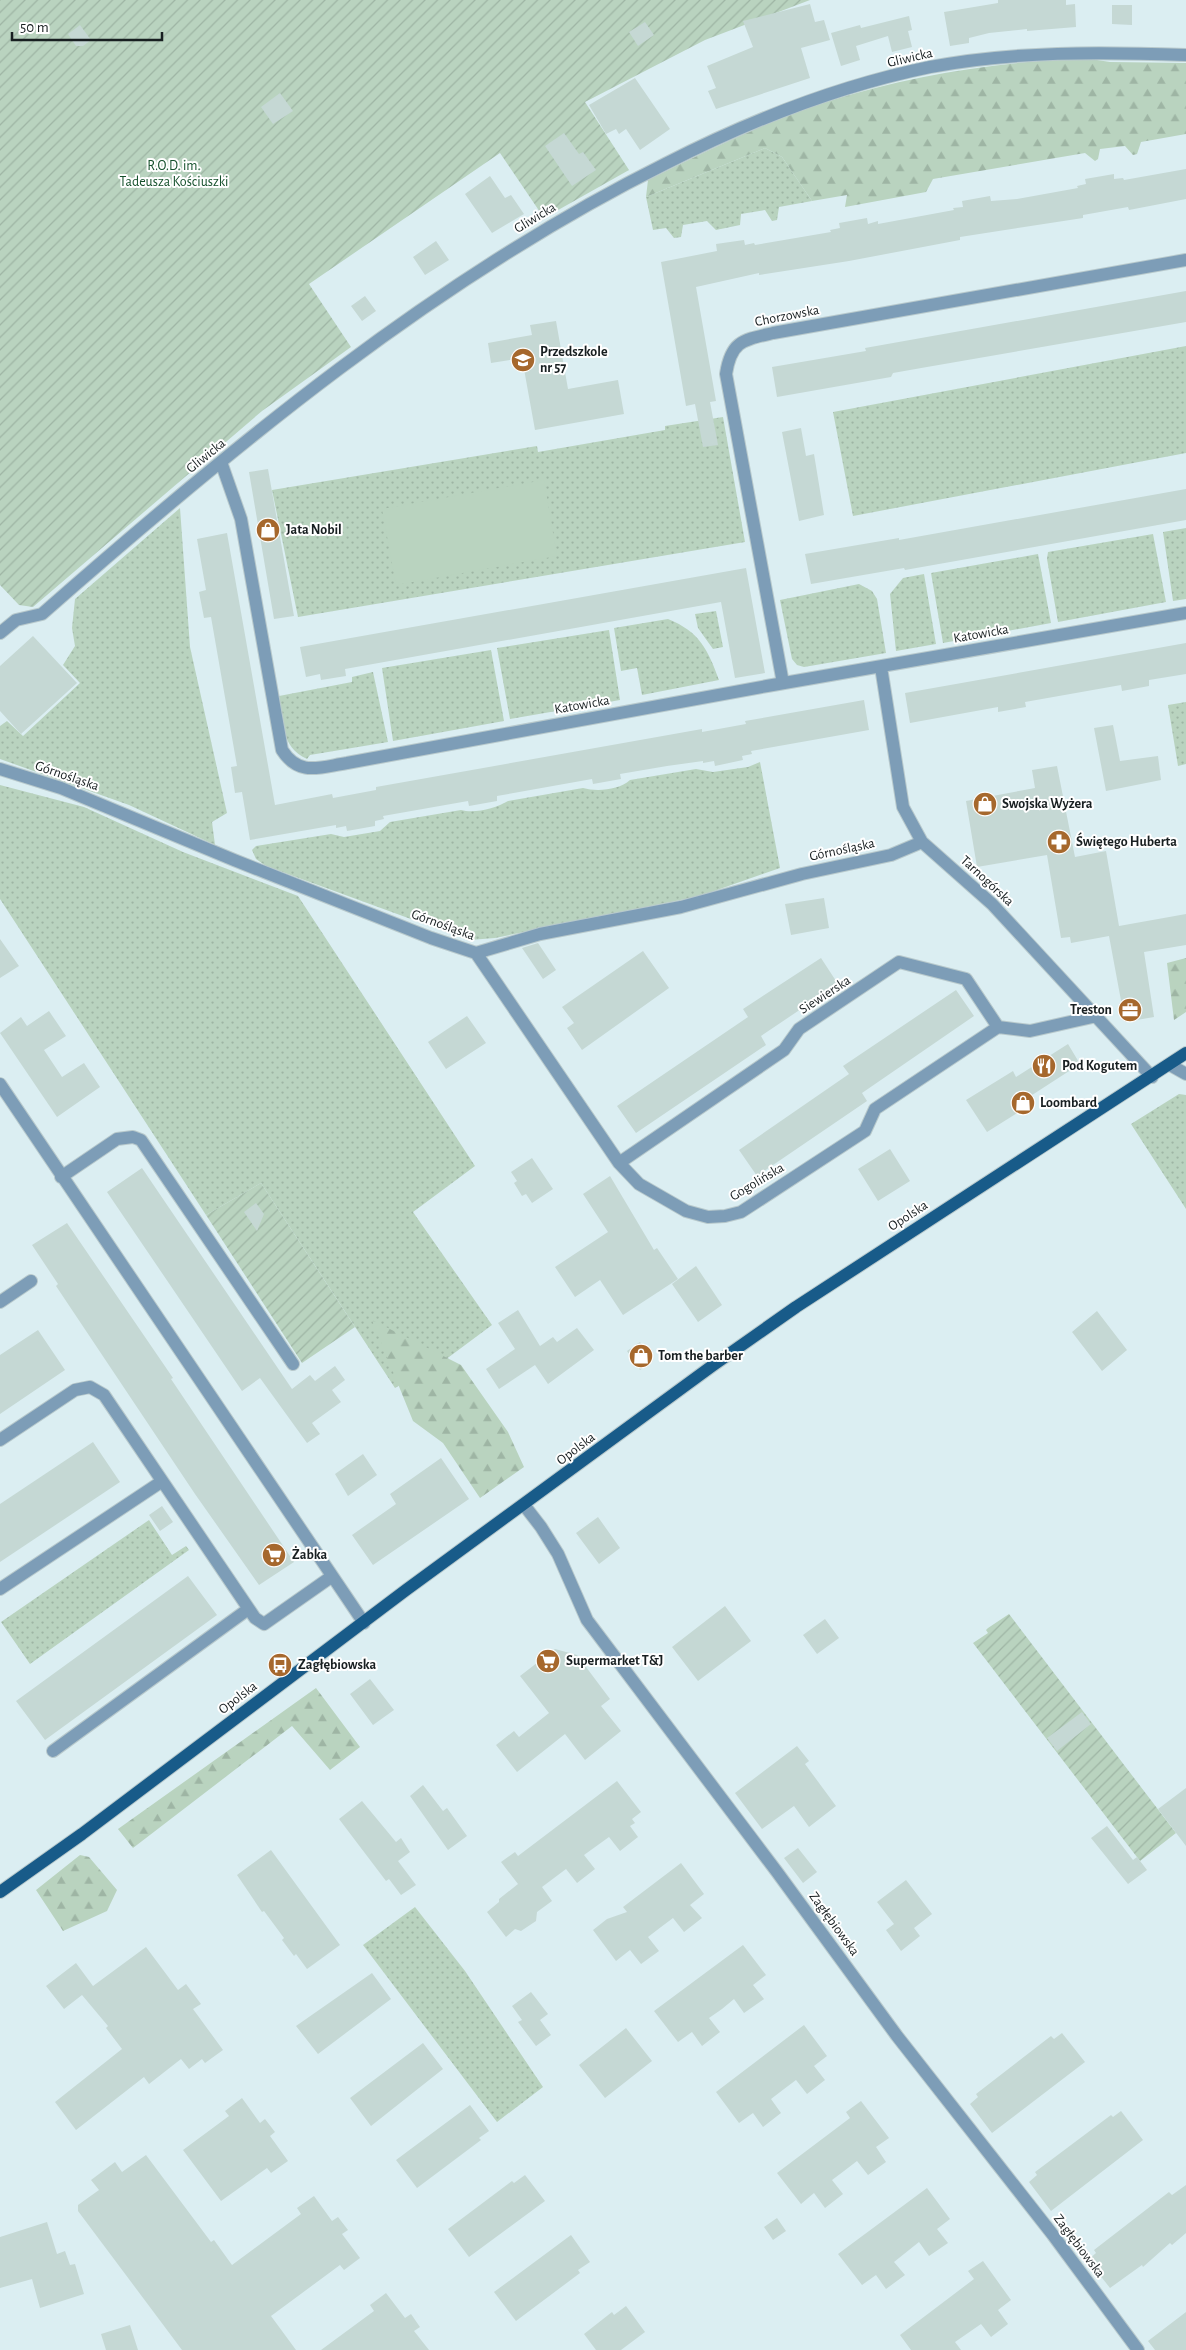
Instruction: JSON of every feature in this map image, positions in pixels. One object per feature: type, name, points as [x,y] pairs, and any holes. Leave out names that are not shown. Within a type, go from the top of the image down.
[{"type":"main road","name":"Opolska","points":[[0,1892],[82,1834],[364,1623],[796,1307],[1152,1077],[1186,1053]]},
{"type":"street","name":"Gliwicka","points":[[0,633],[16,620],[42,614],[221,462],[370,346],[505,253],[605,195],[723,134],[805,101],[930,67],[1063,53],[1186,54]]},
{"type":"street","name":"Chorzowska","points":[[783,683],[726,374],[728,357],[734,348],[750,338],[773,333],[1186,260]]},
{"type":"street","name":"Katowicka","points":[[221,462],[241,519],[282,750],[288,760],[298,767],[308,768],[347,763],[783,683],[1186,613]]},
{"type":"street","name":"Tarnogórska","points":[[880,667],[903,807],[922,842],[992,904],[1152,1077]]},
{"type":"street","name":"Górnośląska","points":[[0,769],[61,788],[430,938],[476,953],[540,934],[681,906],[802,874],[891,854],[922,842]]},
{"type":"street","name":"Gogolińska","points":[[476,953],[618,1163],[639,1184],[686,1211],[708,1217],[741,1212],[865,1131],[875,1109],[998,1027]]},
{"type":"street","name":"Siewierska","points":[[618,1163],[784,1050],[799,1030],[899,962],[966,978],[998,1027]]},
{"type":"street","points":[[998,1027],[1030,1031],[1097,1016]]},
{"type":"street","points":[[1170,1065],[1186,1074]]},
{"type":"street","points":[[0,1084],[331,1578],[364,1623]]},
{"type":"street","points":[[61,1177],[117,1139],[133,1136],[141,1140],[293,1364]]},
{"type":"street","points":[[0,1302],[31,1281]]},
{"type":"street","points":[[0,1440],[75,1390],[90,1387],[104,1396],[247,1610],[264,1624],[331,1578]]},
{"type":"street","points":[[0,1589],[161,1482]]},
{"type":"street","name":"Zagłębiowska","points":[[524,1505],[542,1527],[558,1554],[587,1620],[777,1872],[897,2036],[1048,2229],[1138,2350]]},
{"type":"street","points":[[53,1751],[247,1610]]},
{"type":"green space","name":"R.O.D. im. Tadeusza Kościuszki","points":[[0,0],[810,0],[705,40],[585,102],[629,170],[544,218],[500,153],[309,284],[351,347],[262,411],[33,607],[19,605],[0,585]]},
{"type":"green space","points":[[1084,58],[1110,62],[1186,63],[1186,134],[1141,142],[1137,154],[1133,155],[1125,146],[1100,149],[1098,159],[1095,161],[1085,153],[933,179],[926,192],[845,207],[847,195],[812,201],[782,157],[765,148],[646,197],[648,180],[760,127],[829,101],[891,84],[955,71],[1019,63]]},
{"type":"green space","points":[[765,148],[782,157],[812,201],[779,207],[777,220],[772,221],[765,210],[741,214],[740,225],[716,230],[707,221],[683,225],[681,237],[674,238],[666,228],[653,230],[646,197]]},
{"type":"green space","points":[[1186,346],[1186,453],[853,516],[833,412]]},
{"type":"green space","points":[[723,417],[745,542],[298,617],[272,490],[537,446],[538,452],[665,430],[665,426]]},
{"type":"green space","points":[[544,480],[557,556],[396,585],[382,509]]},
{"type":"green space","points":[[180,508],[190,647],[227,813],[212,822],[215,845],[129,805],[0,759],[0,726],[7,721],[23,736],[80,683],[63,665],[75,646],[72,628],[75,599]]},
{"type":"green space","points":[[1186,528],[1186,599],[1173,601],[1163,532]]},
{"type":"green space","points":[[1153,534],[1166,602],[1058,622],[1047,559],[1048,552]]},
{"type":"green space","points":[[1038,554],[1051,623],[943,643],[931,573]]},
{"type":"green space","points":[[924,574],[936,644],[896,651],[890,594],[903,578]]},
{"type":"green space","points":[[859,584],[872,591],[877,599],[886,653],[804,667],[797,665],[792,659],[780,600]]},
{"type":"green space","points":[[716,611],[723,647],[713,649],[698,628],[695,614]]},
{"type":"green space","points":[[668,619],[688,630],[701,643],[711,660],[719,680],[642,695],[637,668],[621,671],[614,628]]},
{"type":"green space","points":[[609,630],[620,700],[510,719],[497,648]]},
{"type":"green space","points":[[491,650],[504,721],[393,741],[382,668]]},
{"type":"green space","points":[[373,672],[388,742],[310,755],[307,759],[298,754],[285,733],[279,696],[352,682],[352,677]]},
{"type":"green space","points":[[1186,702],[1186,764],[1178,766],[1168,705]]},
{"type":"green space","points":[[760,762],[780,868],[700,896],[495,938],[470,940],[460,937],[266,866],[256,859],[252,850],[256,846],[331,834],[344,837],[380,831],[390,822],[461,810],[479,811],[508,801],[583,788],[595,790],[608,789],[620,786],[630,780],[696,769],[713,772],[748,767]]},
{"type":"green space","points":[[0,785],[84,807],[183,852],[298,896],[475,1166],[413,1212],[492,1325],[449,1357],[395,1388],[261,1183],[206,1215],[0,899]]},
{"type":"green space","points":[[1186,958],[1186,1012],[1174,1020],[1167,963]]},
{"type":"green space","points":[[1179,1094],[1186,1095],[1186,1209],[1131,1124]]},
{"type":"green space","points":[[261,1183],[355,1327],[302,1363],[206,1215]]},
{"type":"green space","points":[[372,1320],[461,1365],[508,1432],[524,1467],[480,1498],[443,1443],[413,1421]]},
{"type":"green space","points":[[149,1520],[172,1555],[186,1546],[189,1550],[30,1664],[1,1622]]},
{"type":"green space","points":[[1009,1614],[1176,1833],[1140,1861],[973,1643],[988,1633],[986,1630],[988,1628]]},
{"type":"green space","points":[[316,1688],[360,1747],[330,1770],[292,1726],[133,1848],[118,1829]]},
{"type":"green space","points":[[80,1855],[89,1857],[117,1890],[107,1911],[63,1931],[36,1890]]},
{"type":"green space","points":[[415,1907],[465,1971],[543,2087],[497,2122],[363,1945]]},
{"type":"building","points":[[998,0],[1066,0],[1066,5],[1075,4],[1076,27],[989,33],[969,38],[969,43],[950,46],[944,12],[998,3]]},
{"type":"building","points":[[810,4],[815,22],[824,20],[830,40],[801,48],[810,78],[716,109],[708,91],[716,88],[707,66],[753,47],[743,21]]},
{"type":"building","points":[[1112,5],[1132,5],[1132,25],[1112,24]]},
{"type":"building","points":[[909,16],[912,30],[908,31],[912,47],[892,52],[888,36],[856,46],[860,60],[841,66],[831,33],[860,25],[861,28]]},
{"type":"building","points":[[645,22],[654,35],[638,46],[629,32]]},
{"type":"building","points":[[80,25],[91,40],[83,46],[76,46],[68,34]]},
{"type":"building","points":[[635,78],[670,129],[640,150],[626,129],[619,134],[616,129],[606,134],[589,105]]},
{"type":"building","points":[[280,93],[293,111],[273,124],[261,107]]},
{"type":"building","points":[[564,133],[579,154],[583,152],[596,170],[572,186],[545,146]]},
{"type":"building","points":[[1186,169],[1186,199],[1129,210],[1128,207],[1083,215],[1083,218],[960,237],[960,240],[849,261],[759,275],[759,273],[696,287],[716,401],[710,402],[718,445],[703,447],[695,404],[686,406],[661,262],[717,251],[716,244],[744,240],[745,245],[754,243],[755,245],[831,232],[830,230],[840,228],[839,223],[867,218],[868,224],[878,221],[878,224],[954,210],[953,208],[963,207],[962,201],[990,196],[991,201],[1017,199],[1078,188],[1077,186],[1086,184],[1085,179],[1114,174],[1114,179],[1123,178],[1124,180]]},
{"type":"building","points":[[490,176],[505,198],[511,195],[524,214],[492,233],[465,194]]},
{"type":"building","points":[[436,241],[449,260],[425,275],[413,257]]},
{"type":"building","points":[[1186,291],[1186,322],[893,373],[891,377],[777,397],[772,367],[866,351],[865,348]]},
{"type":"building","points":[[365,296],[376,311],[362,321],[351,306]]},
{"type":"building","points":[[556,321],[568,389],[618,380],[624,414],[535,430],[522,358],[491,363],[488,343],[532,335],[530,325]]},
{"type":"building","points":[[801,428],[806,456],[814,454],[824,515],[799,521],[782,432]]},
{"type":"building","points":[[268,469],[294,616],[274,619],[249,472]]},
{"type":"building","points":[[1186,489],[1186,520],[905,570],[904,568],[811,584],[805,554],[899,538],[899,540]]},
{"type":"building","points":[[227,533],[275,805],[332,794],[333,798],[376,790],[376,787],[702,729],[702,732],[746,724],[745,721],[864,700],[869,730],[751,751],[752,754],[742,756],[743,760],[715,766],[714,761],[703,763],[703,761],[667,766],[620,774],[621,779],[593,784],[592,779],[497,796],[497,801],[469,806],[468,801],[383,816],[384,819],[375,821],[375,826],[347,831],[346,826],[336,828],[336,825],[250,840],[242,792],[235,793],[231,767],[237,766],[211,617],[204,618],[199,592],[206,590],[197,539]]},
{"type":"building","points":[[746,568],[765,673],[735,678],[721,602],[345,669],[346,676],[321,680],[320,674],[306,677],[300,647]]},
{"type":"building","points":[[33,636],[77,683],[21,734],[0,711],[0,666]]},
{"type":"building","points":[[1186,643],[1186,674],[1149,680],[1149,686],[1122,691],[1121,685],[1025,702],[1026,707],[998,712],[998,707],[910,723],[905,693]]},
{"type":"building","points":[[1113,725],[1120,761],[1158,756],[1161,780],[1106,791],[1094,728]]},
{"type":"building","points":[[1057,766],[1075,857],[1106,851],[1119,926],[1186,914],[1186,945],[1144,952],[1154,1017],[1125,1022],[1109,936],[1071,943],[1070,937],[1061,938],[1047,855],[977,867],[966,801],[1035,788],[1032,770]]},
{"type":"building","points":[[824,898],[829,928],[791,935],[785,904]]},
{"type":"building","points":[[0,939],[19,966],[0,978]]},
{"type":"building","points":[[538,943],[556,970],[543,979],[522,948]]},
{"type":"building","points":[[643,951],[669,988],[582,1050],[567,1028],[574,1023],[562,1007]]},
{"type":"building","points":[[821,958],[838,984],[761,1036],[766,1045],[636,1133],[617,1106],[748,1017],[743,1009]]},
{"type":"building","points":[[956,990],[974,1016],[862,1093],[867,1101],[757,1176],[739,1150],[849,1074],[843,1066]]},
{"type":"building","points":[[49,1011],[66,1036],[44,1050],[62,1077],[84,1063],[100,1087],[57,1117],[0,1033],[21,1017],[27,1026]]},
{"type":"building","points":[[467,1016],[486,1043],[446,1069],[428,1042]]},
{"type":"building","points":[[1068,1044],[1080,1064],[1029,1097],[1033,1103],[987,1132],[966,1100],[1013,1071],[1016,1077]]},
{"type":"building","points":[[890,1149],[910,1181],[878,1201],[858,1169]]},
{"type":"building","points":[[532,1158],[553,1189],[532,1203],[526,1194],[522,1196],[514,1183],[517,1181],[511,1172]]},
{"type":"building","points":[[142,1168],[292,1389],[310,1375],[315,1381],[335,1366],[345,1380],[332,1390],[341,1402],[312,1423],[320,1434],[307,1443],[260,1378],[242,1391],[107,1192]]},
{"type":"building","points":[[610,1176],[654,1250],[657,1248],[678,1279],[623,1315],[600,1280],[575,1297],[555,1267],[608,1232],[583,1194]]},
{"type":"building","points":[[256,1203],[264,1214],[257,1231],[244,1212]]},
{"type":"building","points":[[67,1223],[173,1378],[171,1379],[294,1562],[259,1585],[195,1494],[56,1286],[58,1284],[32,1245]]},
{"type":"building","points":[[696,1266],[722,1305],[698,1322],[672,1284]]},
{"type":"building","points":[[518,1310],[540,1346],[553,1337],[557,1342],[577,1328],[594,1350],[548,1384],[535,1365],[499,1389],[486,1369],[515,1349],[498,1323]]},
{"type":"building","points":[[1097,1311],[1127,1350],[1102,1371],[1072,1332]]},
{"type":"building","points":[[38,1330],[65,1370],[0,1414],[0,1355]]},
{"type":"building","points":[[640,1342],[653,1361],[640,1370],[627,1351]]},
{"type":"building","points":[[93,1442],[120,1482],[0,1562],[0,1504]]},
{"type":"building","points":[[363,1454],[377,1475],[348,1496],[335,1474]]},
{"type":"building","points":[[441,1458],[469,1499],[373,1565],[352,1535],[396,1504],[390,1494]]},
{"type":"building","points":[[162,1506],[173,1522],[160,1531],[149,1515]]},
{"type":"building","points":[[598,1517],[620,1548],[599,1564],[576,1533]]},
{"type":"building","points":[[188,1576],[217,1615],[45,1740],[16,1701]]},
{"type":"building","points":[[725,1606],[751,1641],[698,1681],[672,1647]]},
{"type":"building","points":[[825,1619],[839,1638],[817,1654],[803,1635]]},
{"type":"building","points":[[555,1649],[577,1655],[610,1699],[601,1706],[621,1731],[585,1760],[565,1734],[517,1772],[496,1745],[514,1731],[519,1737],[549,1713],[520,1676]]},
{"type":"building","points":[[370,1679],[394,1710],[373,1725],[350,1694]]},
{"type":"building","points":[[1082,1712],[1091,1724],[1057,1751],[1047,1738]]},
{"type":"building","points":[[797,1746],[809,1761],[805,1764],[836,1806],[809,1827],[794,1806],[762,1829],[735,1793]]},
{"type":"building","points":[[617,1781],[641,1812],[632,1819],[635,1823],[630,1826],[638,1837],[620,1851],[609,1837],[584,1855],[595,1869],[577,1883],[566,1869],[542,1887],[552,1901],[537,1912],[536,1921],[521,1931],[515,1929],[506,1937],[487,1912],[499,1902],[499,1899],[518,1884],[501,1862],[515,1852],[518,1856]]},
{"type":"building","points":[[423,1785],[443,1811],[447,1808],[467,1836],[448,1850],[410,1796]]},
{"type":"building","points":[[1186,1788],[1186,1846],[1158,1809]]},
{"type":"building","points":[[362,1801],[396,1842],[401,1838],[410,1852],[398,1861],[416,1885],[401,1895],[389,1879],[386,1881],[339,1819]]},
{"type":"building","points":[[1107,1826],[1133,1860],[1137,1857],[1147,1870],[1128,1884],[1091,1838]]},
{"type":"building","points":[[798,1848],[817,1872],[803,1883],[784,1858]]},
{"type":"building","points":[[271,1850],[340,1945],[307,1969],[282,1940],[284,1938],[264,1911],[262,1912],[237,1875]]},
{"type":"building","points":[[681,1863],[704,1894],[690,1905],[702,1918],[684,1932],[673,1918],[661,1927],[648,1937],[659,1951],[641,1964],[630,1950],[616,1961],[593,1930],[607,1919],[627,1912],[623,1907]]},
{"type":"building","points":[[906,1880],[932,1914],[914,1928],[920,1936],[901,1951],[886,1930],[894,1924],[877,1902]]},
{"type":"building","points":[[743,1945],[766,1975],[753,1985],[764,1999],[744,2013],[734,1999],[709,2018],[720,2032],[702,2046],[692,2032],[678,2042],[654,2011]]},
{"type":"building","points":[[146,1947],[178,1990],[186,1984],[201,2004],[193,2009],[223,2050],[205,2063],[202,2059],[189,2069],[181,2059],[149,2084],[144,2077],[76,2130],[55,2102],[122,2049],[106,2028],[108,2026],[82,1995],[64,2009],[46,1986],[76,1963],[93,1986]]},
{"type":"building","points":[[372,1973],[391,1999],[318,2054],[296,2026]]},
{"type":"building","points":[[531,1992],[548,2014],[540,2020],[551,2035],[536,2046],[518,2022],[522,2020],[512,2006]]},
{"type":"building","points":[[804,2025],[827,2056],[814,2066],[825,2080],[807,2094],[796,2080],[784,2089],[771,2099],[781,2113],[763,2127],[753,2113],[739,2123],[716,2092]]},
{"type":"building","points":[[626,2028],[652,2061],[605,2098],[579,2065]]},
{"type":"building","points":[[1062,2033],[1085,2062],[992,2133],[970,2104],[978,2097],[976,2094],[1051,2036],[1054,2039]]},
{"type":"building","points":[[423,2043],[443,2069],[371,2126],[350,2098]]},
{"type":"building","points":[[242,2098],[260,2123],[265,2119],[275,2132],[270,2136],[288,2161],[271,2173],[267,2168],[221,2201],[183,2150],[229,2116],[225,2111]]},
{"type":"building","points":[[861,2101],[889,2138],[876,2147],[886,2162],[868,2175],[857,2161],[832,2180],[843,2194],[825,2208],[814,2193],[801,2204],[777,2173],[850,2118],[846,2112]]},
{"type":"building","points":[[470,2105],[489,2131],[479,2138],[481,2140],[417,2188],[396,2160]]},
{"type":"building","points":[[1121,2111],[1143,2140],[1051,2211],[1029,2182],[1037,2175],[1035,2172],[1111,2115],[1113,2117]]},
{"type":"building","points":[[146,2155],[211,2242],[214,2240],[232,2265],[301,2214],[297,2208],[314,2196],[332,2221],[338,2217],[348,2230],[342,2234],[360,2258],[344,2270],[340,2265],[271,2316],[296,2350],[182,2350],[78,2211],[78,2205],[99,2190],[91,2180],[115,2162],[122,2172]]},
{"type":"building","points":[[525,2175],[545,2201],[469,2257],[448,2229],[512,2181],[514,2183]]},
{"type":"building","points":[[1186,2185],[1186,2233],[1172,2245],[1170,2243],[1143,2267],[1142,2265],[1110,2288],[1088,2260],[1096,2253],[1094,2250],[1169,2192],[1172,2195]]},
{"type":"building","points":[[927,2188],[950,2219],[937,2229],[948,2243],[929,2256],[919,2242],[894,2262],[905,2275],[886,2289],[876,2275],[862,2285],[838,2254]]},
{"type":"building","points":[[777,2218],[786,2231],[773,2240],[764,2227]]},
{"type":"building","points":[[47,2222],[57,2254],[65,2251],[70,2265],[75,2264],[84,2294],[40,2308],[32,2279],[0,2288],[0,2237]]},
{"type":"building","points":[[571,2235],[590,2262],[578,2270],[580,2273],[516,2321],[494,2292]]},
{"type":"building","points":[[983,2261],[1011,2300],[998,2310],[1008,2324],[991,2337],[981,2324],[955,2342],[961,2350],[911,2350],[900,2335],[974,2279],[968,2271]]},
{"type":"building","points":[[386,2293],[405,2318],[411,2314],[420,2327],[414,2331],[429,2350],[321,2350],[374,2311],[370,2305]]},
{"type":"building","points":[[626,2306],[645,2332],[621,2350],[596,2350],[584,2334],[612,2312],[614,2315]]},
{"type":"building","points":[[1186,2312],[1186,2350],[1155,2350],[1148,2341]]},
{"type":"building","points":[[130,2325],[138,2350],[106,2350],[101,2334]]},
{"type":"place","name":"Przedszkole nr 57","points":[[523,360]]},
{"type":"place","name":"Jata Nobil","points":[[268,530]]},
{"type":"place","name":"Swojska Wyżera","points":[[985,804]]},
{"type":"place","name":"Świętego Huberta","points":[[1059,842]]},
{"type":"place","name":"Treston","points":[[1130,1010]]},
{"type":"place","name":"Pod Kogutem","points":[[1044,1066]]},
{"type":"place","name":"Loombard","points":[[1023,1103]]},
{"type":"place","name":"Tom the barber","points":[[641,1356]]},
{"type":"place","name":"Żabka","points":[[274,1555]]},
{"type":"place","name":"Supermarket T&J","points":[[548,1661]]},
{"type":"place","name":"Zagłębiowska","points":[[280,1665]]}]
